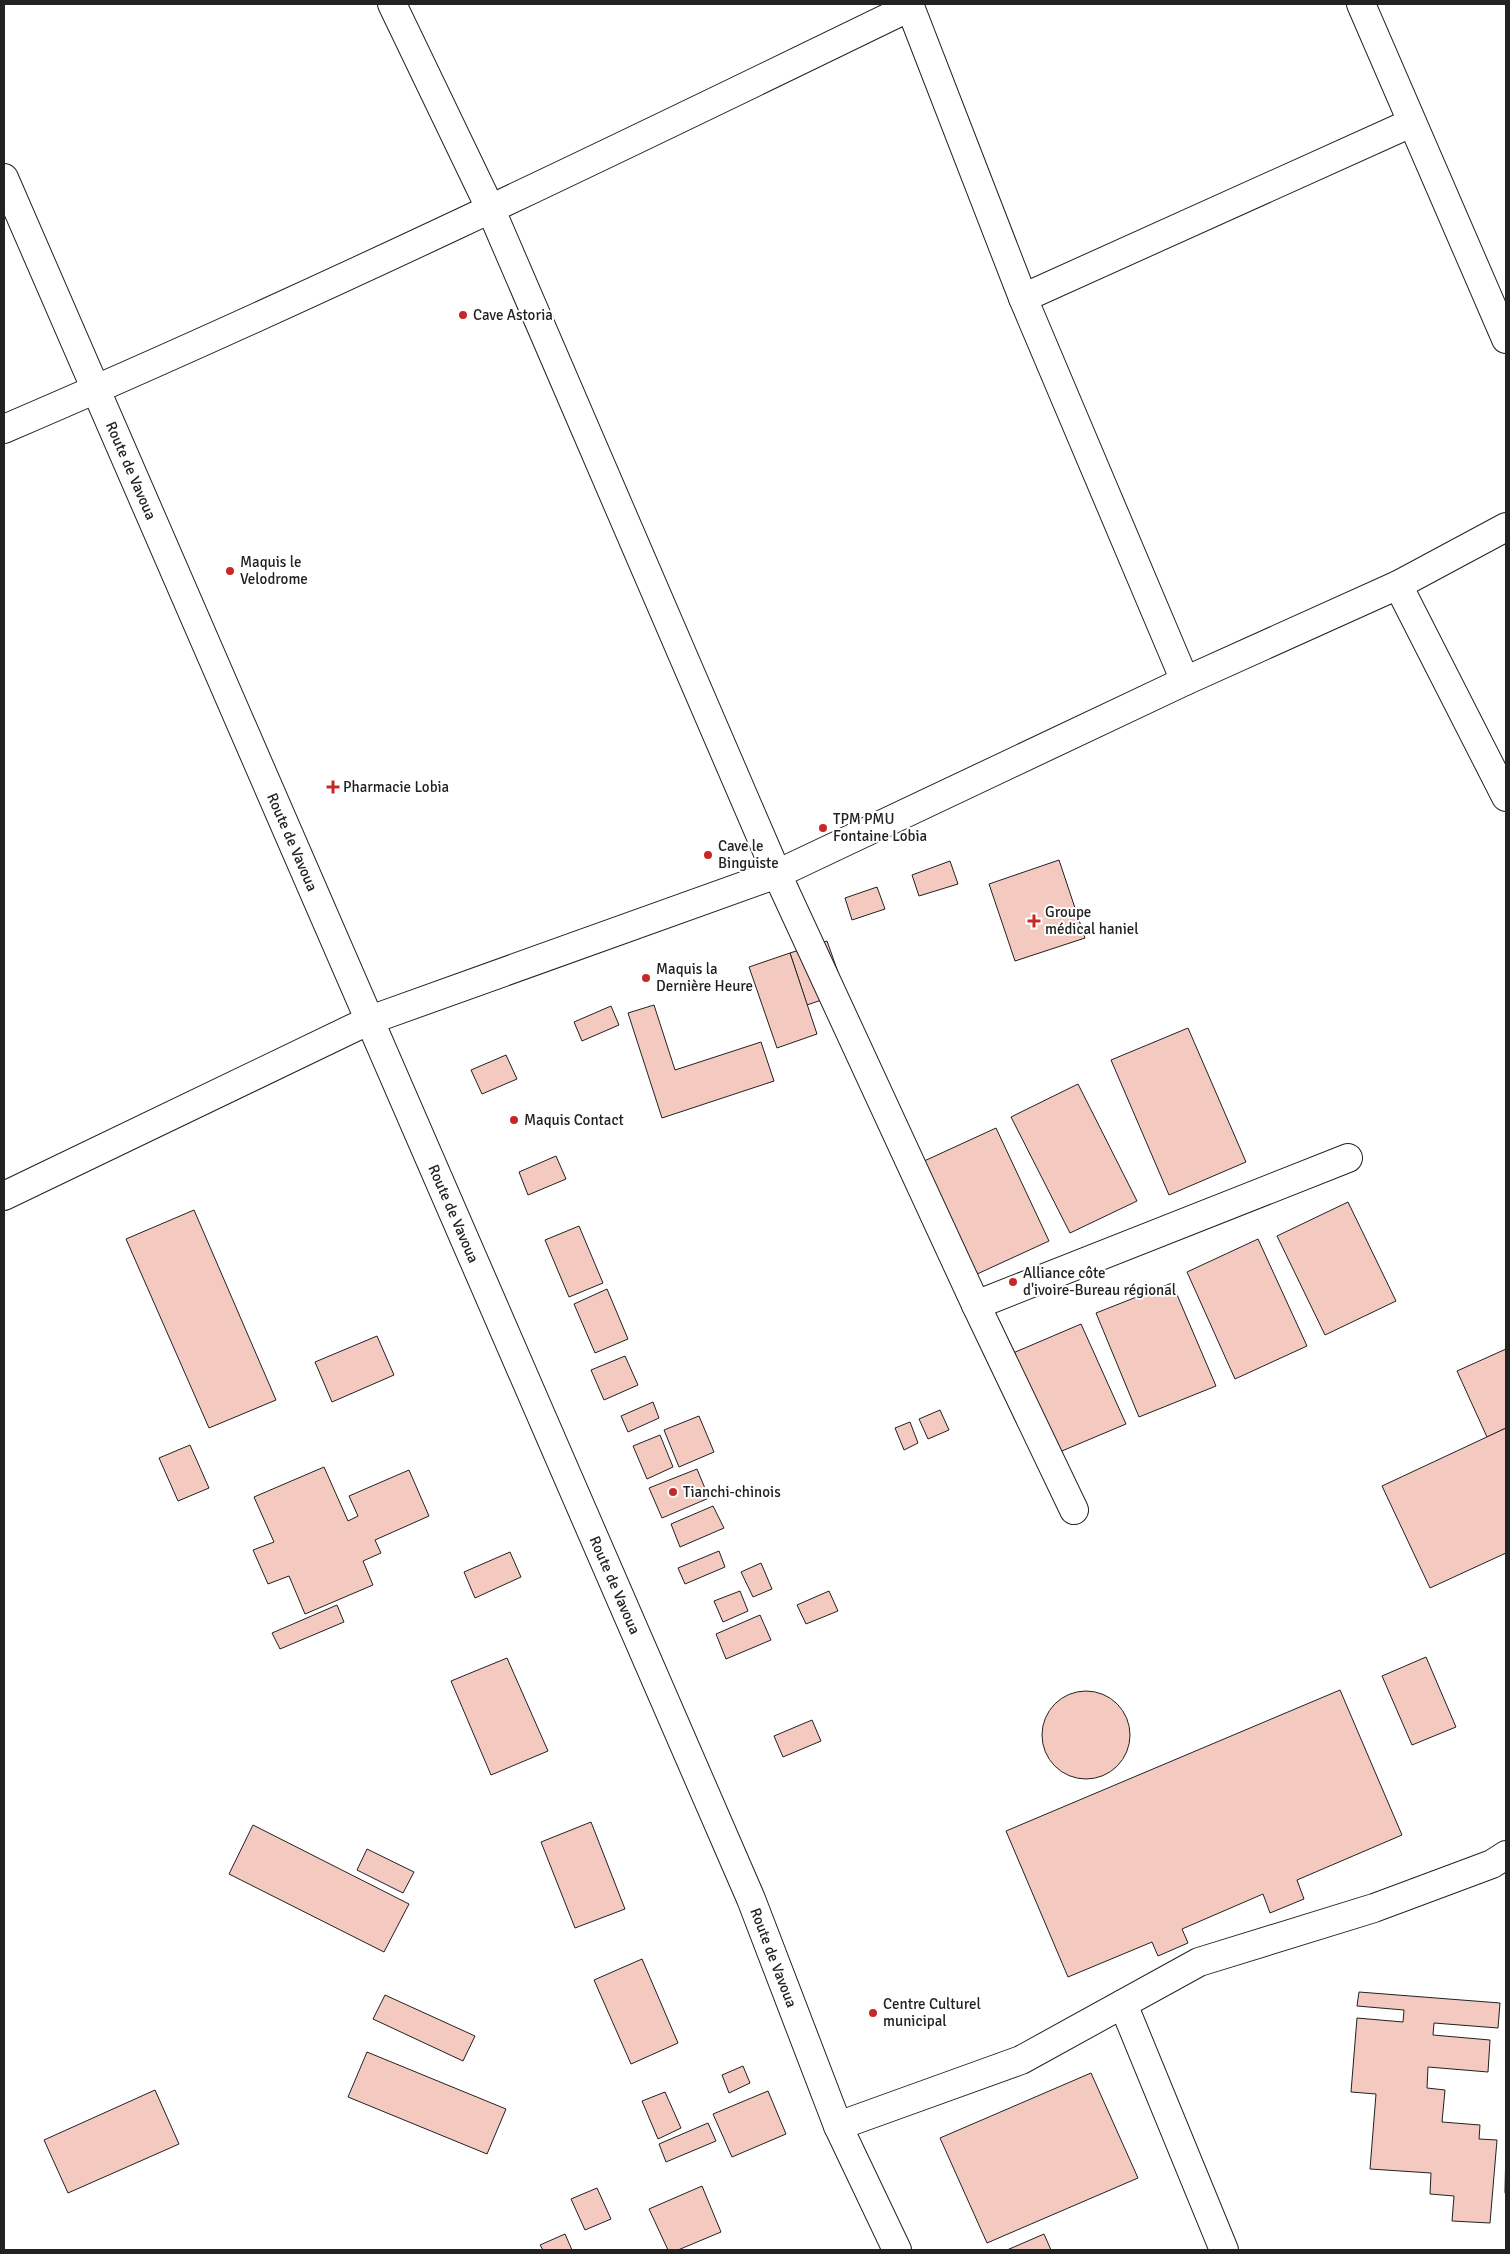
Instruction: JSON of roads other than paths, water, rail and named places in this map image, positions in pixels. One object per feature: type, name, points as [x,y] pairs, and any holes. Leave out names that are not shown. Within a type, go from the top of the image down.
[{"type":"street","points":[[392,4],[491,210],[776,874],[976,1305],[1074,1510]]},
{"type":"street","points":[[1360,4],[1506,339]]},
{"type":"street","points":[[4,429],[95,390],[491,210],[909,6],[1023,298],[1185,681]]},
{"type":"street","points":[[1023,298],[1411,124]]},
{"type":"street","name":"Route de Vavoua","points":[[4,178],[751,1899],[838,2126],[897,2250]]},
{"type":"street","points":[[4,1196],[370,1020],[776,874],[1185,681],[1398,585],[1506,527]]},
{"type":"street","points":[[1398,585],[1506,797]]},
{"type":"street","points":[[976,1305],[1348,1158]]},
{"type":"street","points":[[838,2126],[1021,2060],[1199,1962],[1374,1908],[1492,1864],[1506,1855]]},
{"type":"street","points":[[1123,2004],[1224,2250]]},
{"type":"place","name":"Cave Astoria","points":[[463,315]]},
{"type":"place","name":"Maquis le Velodrome","points":[[230,571]]},
{"type":"place","name":"Pharmacie Lobia","points":[[333,787]]},
{"type":"place","name":"TPM PMU Fontaine Lobia","points":[[823,828]]},
{"type":"place","name":"Cave le Binguiste","points":[[708,855]]},
{"type":"place","name":"Groupe médical haniel","points":[[1034,921]]},
{"type":"place","name":"Maquis la Dernière Heure","points":[[646,978]]},
{"type":"place","name":"Maquis Contact","points":[[514,1120]]},
{"type":"place","name":"Alliance côte d'ivoire-Bureau régional","points":[[1013,1282]]},
{"type":"place","name":"Tianchi-chinois","points":[[673,1492]]},
{"type":"place","name":"Centre Culturel municipal","points":[[873,2013]]}]
